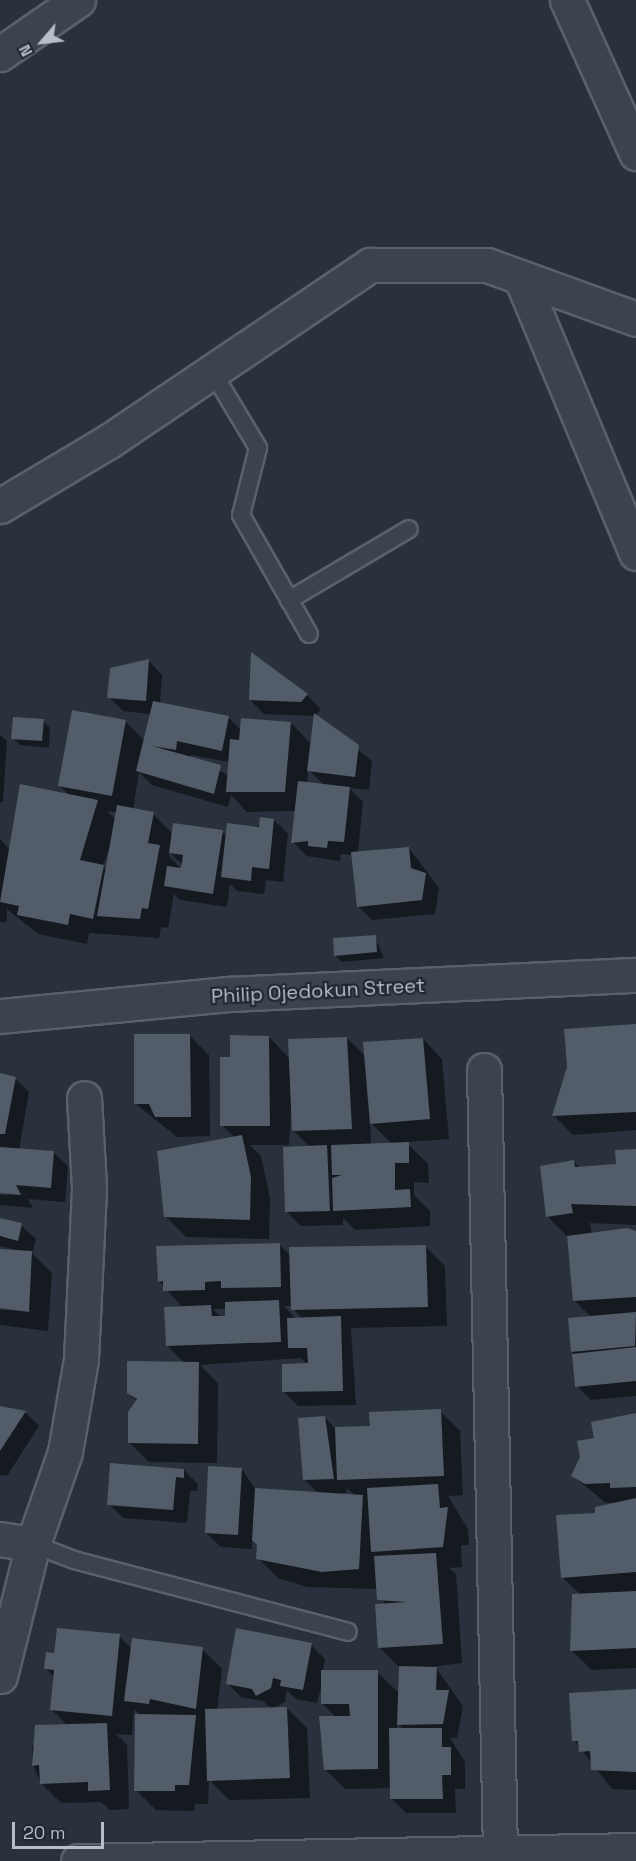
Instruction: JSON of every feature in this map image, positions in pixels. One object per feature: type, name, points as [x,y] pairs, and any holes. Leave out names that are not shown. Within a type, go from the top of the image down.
[{"type":"street","points":[[0,54],[78,0]]},
{"type":"street","points":[[567,0],[636,153]]},
{"type":"street","points":[[0,506],[212,371],[370,265],[476,264],[521,278],[619,318],[636,319]]},
{"type":"street","points":[[521,278],[636,553]]},
{"type":"street","name":"Philip Ojedokun Street","points":[[0,1016],[230,994],[636,975]]},
{"type":"street","points":[[484,1070],[500,1852]]},
{"type":"street","points":[[0,1676],[33,1544],[65,1452],[81,1359],[89,1187],[84,1098]]},
{"type":"street","points":[[0,1539],[33,1544]]},
{"type":"street","points":[[78,1861],[636,1850]]},
{"type":"lane","points":[[212,371],[258,447],[241,515],[309,634]]},
{"type":"lane","points":[[289,600],[409,529]]},
{"type":"lane","points":[[33,1544],[74,1560],[348,1632]]},
{"type":"building","points":[[251,652],[308,694],[301,702],[249,700]]},
{"type":"building","points":[[149,659],[146,701],[107,698],[110,668]]},
{"type":"building","points":[[153,701],[229,716],[222,751],[177,741],[176,750],[152,746],[221,765],[214,794],[136,771]]},
{"type":"building","points":[[72,710],[126,720],[112,796],[58,786]]},
{"type":"building","points":[[314,713],[359,745],[355,777],[307,771]]},
{"type":"building","points":[[13,717],[44,719],[42,741],[11,739]]},
{"type":"building","points":[[241,718],[291,722],[285,792],[226,792],[230,739],[239,740]]},
{"type":"building","points":[[298,781],[350,787],[344,842],[328,841],[327,848],[308,846],[308,841],[291,843]]},
{"type":"building","points":[[20,784],[98,800],[80,860],[104,865],[93,919],[70,914],[68,925],[17,915],[19,906],[0,902]]},
{"type":"building","points":[[117,805],[154,812],[148,843],[160,845],[148,909],[142,908],[140,919],[97,916]]},
{"type":"building","points":[[260,817],[274,819],[269,869],[252,867],[251,881],[221,877],[227,823],[259,827]]},
{"type":"building","points":[[173,823],[223,830],[213,894],[164,886],[167,866],[181,868],[183,855],[169,853]]},
{"type":"building","points":[[409,847],[411,868],[426,873],[422,900],[357,907],[351,852]]},
{"type":"building","points":[[376,935],[377,952],[334,956],[333,938]]},
{"type":"building","points":[[636,1024],[636,1112],[552,1116],[567,1067],[564,1029]]},
{"type":"building","points":[[134,1034],[190,1034],[191,1117],[155,1117],[149,1104],[134,1104]]},
{"type":"building","points":[[230,1035],[269,1036],[270,1126],[220,1126],[220,1057],[230,1057]]},
{"type":"building","points":[[347,1037],[352,1129],[292,1131],[288,1039]]},
{"type":"building","points":[[423,1038],[430,1119],[370,1124],[363,1042]]},
{"type":"building","points":[[0,1073],[16,1077],[5,1134],[0,1134]]},
{"type":"building","points":[[242,1135],[251,1177],[250,1220],[164,1217],[157,1151]]},
{"type":"building","points":[[409,1142],[409,1163],[395,1163],[395,1190],[410,1189],[411,1207],[333,1211],[332,1178],[342,1175],[332,1175],[331,1145]]},
{"type":"building","points":[[327,1145],[330,1211],[285,1212],[283,1147]]},
{"type":"building","points":[[0,1147],[54,1151],[51,1188],[16,1185],[21,1195],[0,1193]]},
{"type":"building","points":[[636,1149],[636,1206],[571,1204],[573,1213],[546,1217],[540,1166],[574,1160],[575,1167],[616,1164],[615,1150]]},
{"type":"building","points":[[0,1218],[22,1223],[18,1241],[0,1236]]},
{"type":"building","points":[[627,1228],[636,1231],[636,1297],[573,1301],[567,1236]]},
{"type":"building","points":[[280,1243],[281,1287],[221,1288],[221,1281],[205,1282],[205,1290],[163,1291],[163,1281],[158,1282],[156,1246]]},
{"type":"building","points":[[426,1245],[428,1307],[291,1310],[289,1247]]},
{"type":"building","points":[[0,1249],[32,1251],[29,1312],[0,1308]]},
{"type":"building","points":[[279,1300],[281,1342],[166,1346],[164,1307],[211,1305],[212,1316],[225,1316],[225,1302]]},
{"type":"building","points":[[636,1312],[635,1346],[571,1352],[568,1318]]},
{"type":"building","points":[[341,1316],[343,1391],[282,1392],[282,1364],[308,1363],[307,1348],[288,1348],[287,1318]]},
{"type":"building","points":[[636,1347],[636,1381],[575,1387],[572,1354]]},
{"type":"building","points":[[127,1361],[199,1362],[198,1444],[128,1443],[128,1412],[137,1399],[127,1393]]},
{"type":"building","points":[[0,1406],[26,1411],[0,1451]]},
{"type":"building","points":[[441,1409],[444,1476],[337,1480],[335,1427],[370,1426],[369,1412]]},
{"type":"building","points":[[636,1413],[636,1487],[610,1488],[610,1483],[585,1484],[571,1476],[580,1457],[577,1441],[594,1438],[591,1422]]},
{"type":"building","points":[[325,1416],[334,1479],[303,1480],[298,1418]]},
{"type":"building","points":[[110,1463],[184,1469],[184,1478],[176,1477],[173,1510],[107,1505]]},
{"type":"building","points":[[208,1466],[242,1468],[238,1535],[205,1533]]},
{"type":"building","points":[[438,1484],[440,1508],[448,1507],[443,1547],[371,1552],[367,1488]]},
{"type":"building","points":[[255,1488],[363,1495],[359,1569],[322,1572],[256,1559],[257,1545],[252,1540]]},
{"type":"building","points":[[636,1498],[636,1572],[561,1578],[556,1515],[595,1513],[595,1507]]},
{"type":"building","points":[[436,1553],[443,1644],[378,1648],[375,1604],[407,1602],[377,1600],[374,1556]]},
{"type":"building","points":[[636,1591],[636,1648],[570,1651],[572,1594]]},
{"type":"building","points":[[57,1628],[120,1634],[112,1716],[50,1710],[54,1670],[44,1669],[46,1652],[54,1653]]},
{"type":"building","points":[[236,1628],[312,1643],[303,1690],[280,1686],[281,1680],[273,1678],[271,1688],[256,1696],[252,1689],[226,1684]]},
{"type":"building","points":[[132,1638],[203,1647],[196,1709],[150,1699],[149,1704],[124,1701]]},
{"type":"building","points":[[399,1666],[437,1667],[436,1690],[449,1690],[443,1724],[397,1725]]},
{"type":"building","points":[[321,1670],[378,1670],[378,1769],[324,1770],[319,1716],[350,1716],[349,1704],[321,1704]]},
{"type":"building","points":[[636,1689],[636,1772],[591,1770],[590,1751],[579,1752],[578,1741],[572,1741],[569,1693]]},
{"type":"building","points":[[287,1707],[290,1778],[207,1781],[205,1709]]},
{"type":"building","points":[[135,1714],[196,1715],[189,1785],[175,1785],[175,1791],[134,1791]]},
{"type":"building","points":[[107,1723],[110,1790],[88,1791],[88,1782],[40,1784],[39,1765],[32,1766],[35,1725]]},
{"type":"building","points":[[389,1728],[442,1728],[442,1747],[451,1747],[451,1775],[442,1775],[443,1799],[390,1799]]}]
